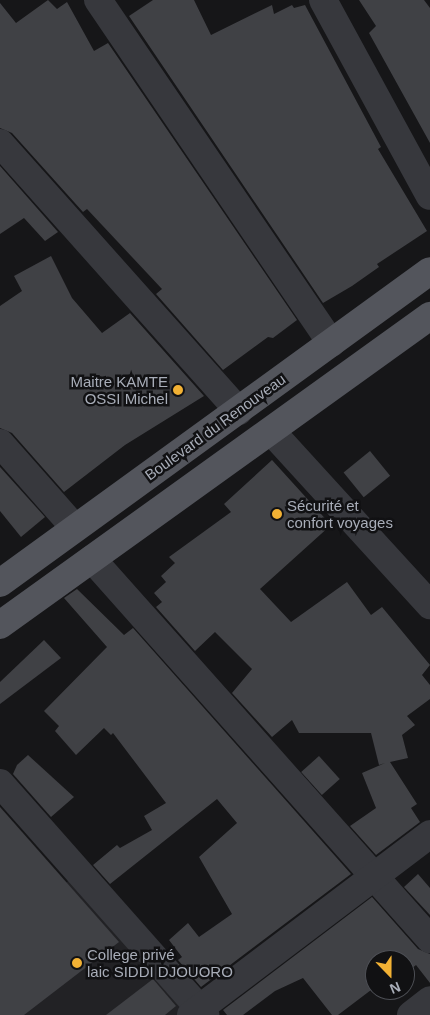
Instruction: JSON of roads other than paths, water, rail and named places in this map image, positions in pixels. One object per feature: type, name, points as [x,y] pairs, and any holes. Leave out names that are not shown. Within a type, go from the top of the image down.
[{"type":"main road","name":"Boulevard du Renouveau","points":[[0,583],[430,271]]},
{"type":"main road","points":[[0,625],[430,316]]},
{"type":"street","points":[[98,0],[331,343]]},
{"type":"street","points":[[323,0],[430,196]]},
{"type":"street","points":[[0,143],[239,411]]},
{"type":"street","points":[[271,431],[430,604]]},
{"type":"street","points":[[0,443],[75,528]]},
{"type":"street","points":[[92,559],[430,939]]},
{"type":"street","points":[[0,782],[199,1013],[430,834]]},
{"type":"street","points":[[411,1015],[430,1000]]},
{"type":"place","name":"Maitre KAMTE OSSI Michel","points":[[178,390]]},
{"type":"place","name":"Sécurité et confort voyages","points":[[277,514]]},
{"type":"place","name":"College privé laic SIDDI DJOUORO","points":[[77,963]]}]
